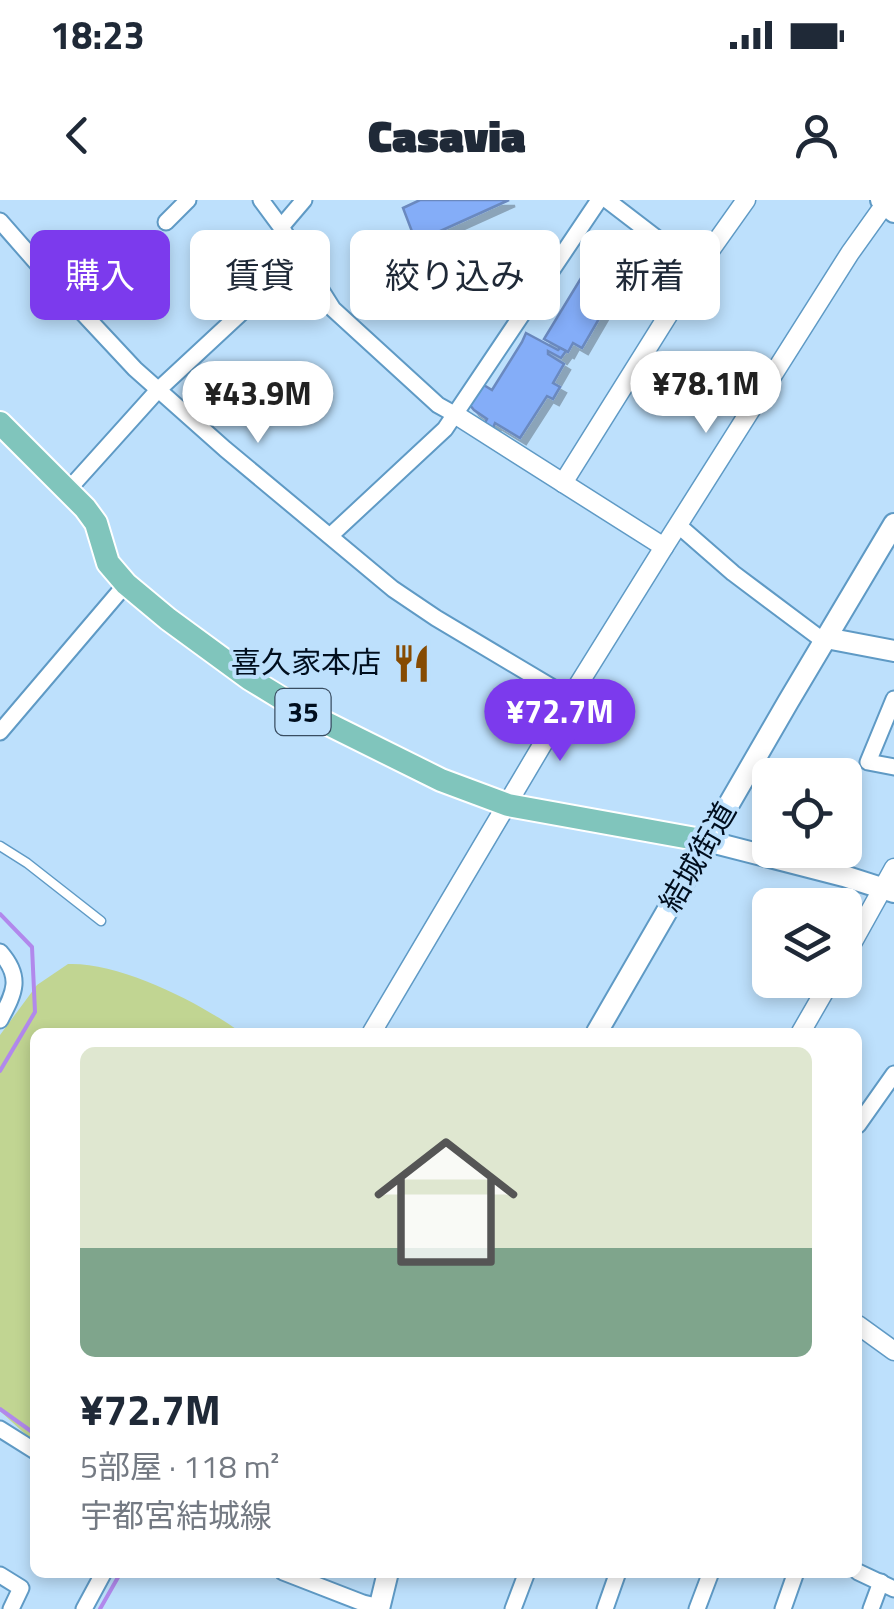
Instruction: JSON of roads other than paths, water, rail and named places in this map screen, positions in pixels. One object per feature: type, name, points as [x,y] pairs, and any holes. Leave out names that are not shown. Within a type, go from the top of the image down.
[{"type":"main road","name":"35","points":[[0,423],[96,523],[108,563],[126,584],[250,679],[304,712],[440,780],[508,805],[707,841]]},
{"type":"main road","name":"結城街道","points":[[599,1028],[894,524]]},
{"type":"main road","points":[[826,638],[894,651]]},
{"type":"main road","points":[[707,841],[888,890]]},
{"type":"main road","points":[[382,1608],[387,1578]]},
{"type":"street","points":[[166,222],[188,200]]},
{"type":"street","points":[[261,200],[281,228],[304,200]]},
{"type":"street","points":[[330,536],[445,430],[599,200]]},
{"type":"street","points":[[607,200],[647,230]]},
{"type":"street","points":[[720,236],[746,200]]},
{"type":"street","points":[[374,1028],[664,547],[850,252],[887,205]]},
{"type":"street","points":[[0,221],[158,390],[226,450],[393,589],[570,698]]},
{"type":"street","points":[[330,303],[438,405],[664,547]]},
{"type":"street","points":[[68,490],[158,390],[233,320]]},
{"type":"street","points":[[564,484],[665,320]]},
{"type":"street","points":[[678,525],[733,573],[817,636],[826,638]]},
{"type":"street","points":[[0,732],[126,584]]},
{"type":"street","points":[[894,699],[868,762],[894,767]]},
{"type":"street","points":[[862,930],[888,890],[894,868]]},
{"type":"street","points":[[0,952],[10,964],[15,992],[0,1020]]},
{"type":"street","points":[[804,1028],[821,998]]},
{"type":"street","points":[[862,1118],[894,1074]]},
{"type":"street","points":[[862,1328],[894,1351]]},
{"type":"street","points":[[0,1429],[30,1448]]},
{"type":"street","points":[[862,1574],[888,1585],[871,1609]]},
{"type":"street","points":[[0,1575],[21,1588],[11,1609]]},
{"type":"street","points":[[84,1609],[101,1578]]},
{"type":"street","points":[[298,1578],[382,1608]]},
{"type":"street","points":[[513,1609],[525,1578]]},
{"type":"street","points":[[605,1609],[616,1578]]},
{"type":"street","points":[[698,1609],[709,1578]]},
{"type":"street","points":[[783,1609],[794,1578]]},
{"type":"lane","points":[[0,846],[102,920]]},
{"type":"waterway","points":[[0,914],[32,947],[35,1012],[0,1071]]},
{"type":"waterway","points":[[0,1409],[30,1430]]},
{"type":"waterway","points":[[100,1609],[118,1578]]},
{"type":"place","name":"喜久家本店","points":[[411,663]]}]
